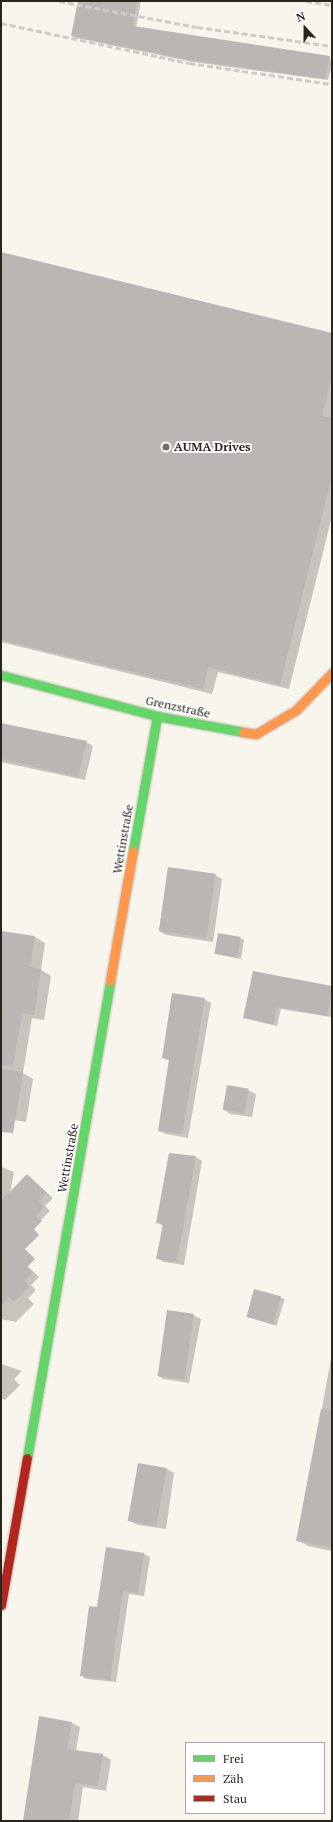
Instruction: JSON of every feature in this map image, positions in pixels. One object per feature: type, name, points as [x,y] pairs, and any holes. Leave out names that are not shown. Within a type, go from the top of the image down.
[{"type":"street","name":"Grenzstraße","points":[[1,674],[157,716],[256,734],[296,710],[332,673]]},
{"type":"street","name":"Wettinstraße","points":[[1,1604],[157,716]]},
{"type":"building","points":[[78,1],[137,1],[133,26],[330,56],[325,79],[189,60],[71,36]]},
{"type":"building","name":"AUMA Drives","points":[[1,252],[332,333],[332,375],[322,416],[332,418],[332,475],[280,685],[208,667],[203,689],[1,640]]},
{"type":"building","points":[[1,723],[87,741],[78,777],[1,759]]},
{"type":"building","points":[[168,867],[216,874],[206,938],[159,931]]},
{"type":"building","points":[[1,931],[35,936],[30,967],[41,969],[34,1015],[22,1013],[13,1066],[1,1065]]},
{"type":"building","points":[[218,933],[241,937],[237,958],[214,954]]},
{"type":"building","points":[[253,971],[332,986],[327,1016],[277,1007],[273,1025],[243,1018]]},
{"type":"building","points":[[172,993],[205,998],[182,1134],[158,1131],[169,1059],[162,1058]]},
{"type":"building","points":[[1,1069],[23,1072],[13,1133],[1,1132]]},
{"type":"building","points":[[227,1085],[249,1089],[244,1113],[223,1110]]},
{"type":"building","points":[[169,1153],[196,1156],[177,1262],[156,1259],[163,1224],[156,1223]]},
{"type":"building","points":[[27,1174],[47,1193],[39,1201],[44,1207],[36,1215],[42,1221],[34,1229],[39,1235],[25,1249],[35,1259],[27,1267],[33,1273],[25,1281],[30,1286],[14,1302],[9,1297],[1,1305],[1,1201]]},
{"type":"building","points":[[254,1289],[281,1296],[274,1324],[246,1317]]},
{"type":"building","points":[[167,1310],[194,1314],[184,1380],[158,1376]]},
{"type":"building","points":[[321,1409],[332,1410],[332,1547],[296,1541]]},
{"type":"building","points":[[138,1463],[167,1468],[156,1526],[128,1521]]},
{"type":"building","points":[[106,1547],[144,1553],[138,1593],[123,1591],[110,1680],[80,1676],[89,1606],[97,1607]]},
{"type":"building","points":[[39,1716],[72,1722],[67,1749],[103,1754],[98,1786],[75,1783],[69,1821],[23,1821]]},
{"type":"railway","points":[[59,1],[197,27],[332,46]]},
{"type":"railway","points":[[306,1],[332,5]]},
{"type":"railway","points":[[1,23],[189,63],[332,84]]},
{"type":"traffic: fast","points":[[1,675],[157,716],[243,732]]},
{"type":"traffic: fast","points":[[133,851],[157,716]]},
{"type":"traffic: fast","points":[[27,1458],[110,981]]},
{"type":"traffic: slow","points":[[243,732],[256,734],[296,710],[332,673]]},
{"type":"traffic: slow","points":[[110,981],[133,851]]},
{"type":"traffic: jam","points":[[1,1605],[27,1458]]},
{"type":"place","name":"AUMA Drives","points":[[166,447]]}]
